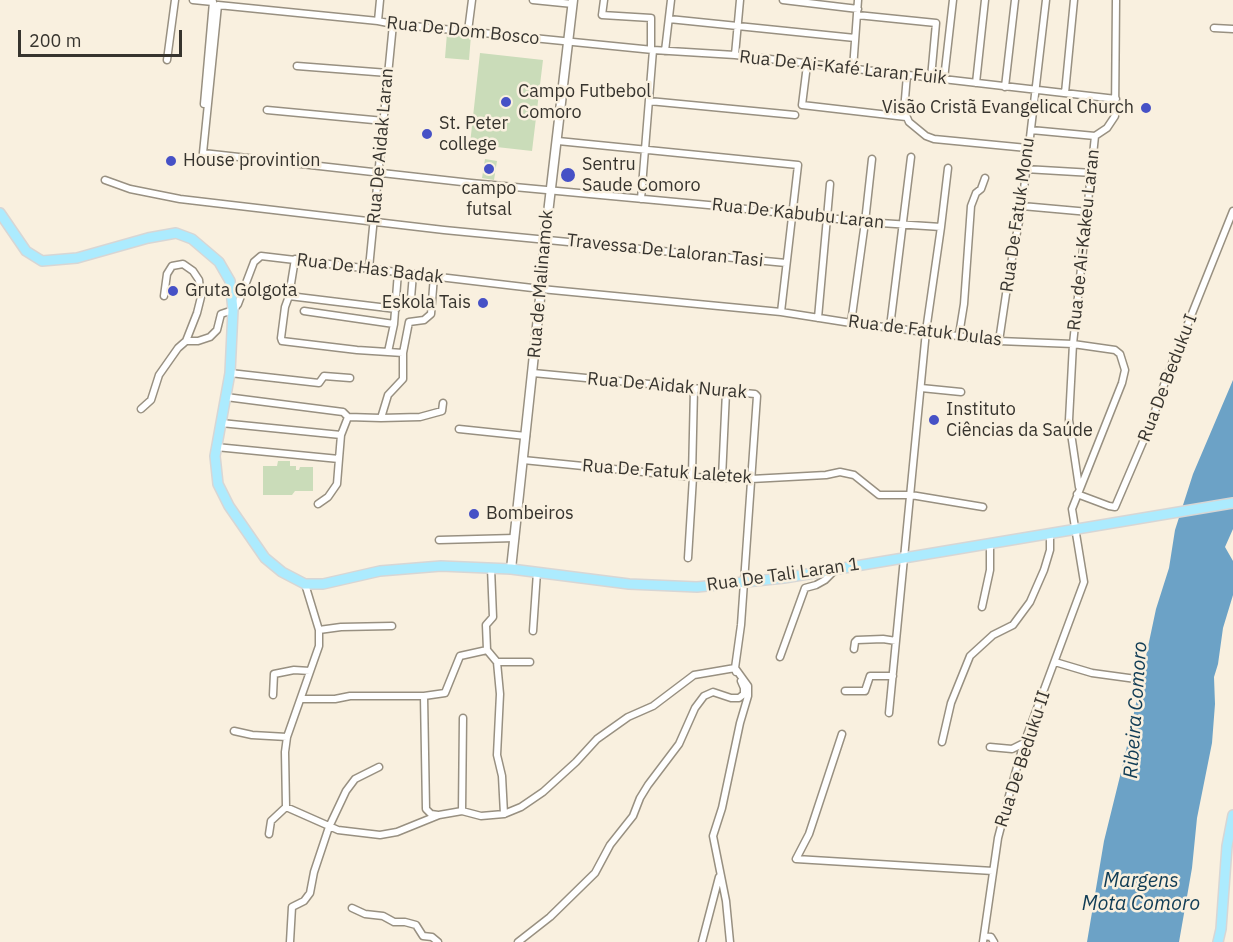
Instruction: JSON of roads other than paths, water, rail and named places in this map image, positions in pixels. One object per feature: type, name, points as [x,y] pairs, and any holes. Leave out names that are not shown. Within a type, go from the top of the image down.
[{"type":"main road","points":[[0,213],[26,250],[42,261],[77,258],[148,238],[182,234],[199,244],[219,262],[230,281],[233,310],[231,373],[216,447],[215,466],[218,484],[229,506],[265,558],[282,572],[305,584]]},
{"type":"main road","name":"Rua De Tali Laran 1","points":[[305,584],[323,584],[391,570],[441,566],[511,569],[629,584],[697,587],[784,578],[1233,502]]},
{"type":"main road","points":[[1218,942],[1233,814]]},
{"type":"street","points":[[167,60],[175,0]]},
{"type":"street","points":[[193,0],[213,2],[199,159]]},
{"type":"street","name":"Rua De Dom Bosco","points":[[380,0],[378,21],[570,42]]},
{"type":"street","points":[[468,31],[472,0]]},
{"type":"street","points":[[533,0],[573,2]]},
{"type":"street","points":[[604,0],[602,15],[651,18],[652,50],[641,199]]},
{"type":"street","points":[[665,51],[671,0]]},
{"type":"street","points":[[735,55],[740,0]]},
{"type":"street","points":[[783,0],[936,23],[932,78]]},
{"type":"street","points":[[853,69],[858,0]]},
{"type":"street","points":[[944,79],[953,0]]},
{"type":"street","points":[[976,83],[985,0]]},
{"type":"street","points":[[1005,87],[1015,0]]},
{"type":"street","name":"Rua De Fatuk Monu","points":[[999,341],[1022,206],[1046,0]]},
{"type":"street","points":[[1065,93],[1074,0]]},
{"type":"street","name":"Rua de Ai-Kakeu Laran","points":[[1078,491],[1069,420],[1073,344],[1089,212],[1095,136],[1107,128],[1115,116],[1116,0]]},
{"type":"street","name":"Rua de Malinamok","points":[[511,569],[542,289],[550,190],[558,141],[573,2]]},
{"type":"street","name":"Rua De Kabubu Laran","points":[[378,21],[218,5],[202,153],[792,215],[941,227]]},
{"type":"street","points":[[669,19],[855,38]]},
{"type":"street","name":"Rua De Aidak Laran","points":[[369,268],[393,24]]},
{"type":"street","points":[[1214,28],[1233,29]]},
{"type":"street","name":"Rua De Ai-Kafé Laran Fuik","points":[[570,42],[735,55],[1116,99]]},
{"type":"street","points":[[807,65],[802,105],[906,117]]},
{"type":"street","points":[[297,66],[388,73]]},
{"type":"street","points":[[907,75],[904,111],[909,122],[917,129],[934,139],[1028,148]]},
{"type":"street","points":[[649,100],[795,115]]},
{"type":"street","points":[[267,110],[384,121]]},
{"type":"street","points":[[1030,130],[1095,136]]},
{"type":"street","points":[[558,141],[798,165],[782,312]]},
{"type":"street","points":[[890,327],[912,157]]},
{"type":"street","points":[[851,323],[872,159]]},
{"type":"street","points":[[889,713],[912,495],[926,331],[948,168]]},
{"type":"street","points":[[1025,169],[1093,173]]},
{"type":"street","points":[[959,335],[964,304],[971,206],[986,178]]},
{"type":"street","name":"Travessa De Laloran Tasi","points":[[105,180],[130,189],[180,199],[444,230],[786,263]]},
{"type":"street","points":[[818,318],[830,184]]},
{"type":"street","points":[[1022,206],[1089,212]]},
{"type":"street","name":"Rua De Beduku I","points":[[1078,491],[1115,507],[1151,423],[1167,376],[1233,211]]},
{"type":"street","name":"Rua De Has Badak","points":[[233,310],[238,304],[248,275],[257,258],[261,256],[542,289]]},
{"type":"street","points":[[295,260],[285,308],[282,341],[403,353]]},
{"type":"street","points":[[141,409],[151,400],[162,370],[186,341],[198,308],[201,288],[199,280],[193,271],[183,264],[172,266],[167,274],[164,296]]},
{"type":"street","points":[[388,352],[396,309],[398,272]]},
{"type":"street","points":[[411,298],[413,274]]},
{"type":"street","points":[[381,418],[388,395],[404,379],[403,353],[409,322],[424,320],[431,314],[434,276]]},
{"type":"street","name":"Rua de Fatuk Dulas","points":[[542,289],[782,312],[999,341],[1073,344],[1114,350],[1120,354],[1125,370],[1120,392],[1072,509],[1084,582]]},
{"type":"street","points":[[289,296],[396,309]]},
{"type":"street","points":[[186,341],[198,341],[210,337],[217,330],[221,314],[233,310]]},
{"type":"street","points":[[304,310],[394,324]]},
{"type":"street","points":[[231,373],[319,383],[324,375],[350,378]]},
{"type":"street","name":"Rua De Aidak Nurak","points":[[533,373],[757,396],[741,625],[735,668]]},
{"type":"street","points":[[921,388],[962,392]]},
{"type":"street","points":[[688,558],[694,389]]},
{"type":"street","points":[[722,478],[726,392]]},
{"type":"street","points":[[226,397],[343,412],[348,417],[381,418],[420,417],[442,411],[443,403]]},
{"type":"street","points":[[318,504],[328,497],[337,484],[341,435],[348,417]]},
{"type":"street","points":[[221,423],[341,435]]},
{"type":"street","points":[[459,429],[526,436]]},
{"type":"street","points":[[216,447],[339,459]]},
{"type":"street","name":"Rua De Fatuk Laletek","points":[[523,460],[722,478],[751,479],[826,475],[840,472],[854,476],[879,495],[912,495],[982,507]]},
{"type":"street","points":[[942,742],[951,703],[970,656],[993,635],[1013,625],[1030,602],[1050,550],[1050,534]]},
{"type":"street","points":[[439,540],[514,538]]},
{"type":"street","points":[[982,607],[990,570],[990,544]]},
{"type":"street","points":[[492,568],[493,617],[486,625],[487,650],[497,662],[500,694],[497,754],[502,776],[504,814]]},
{"type":"street","points":[[780,657],[805,588],[825,580],[836,569]]},
{"type":"street","points":[[533,631],[537,572]]},
{"type":"street","name":"Rua De Beduku II","points":[[984,939],[998,838],[1024,743],[1084,582]]},
{"type":"street","points":[[269,834],[271,821],[286,807],[287,737],[319,646],[319,630],[305,584]]},
{"type":"street","points":[[319,630],[392,626]]},
{"type":"street","points":[[854,649],[857,640],[896,641]]},
{"type":"street","points":[[301,699],[335,699],[350,696],[424,696],[445,693],[453,669],[462,655],[487,650]]},
{"type":"street","points":[[497,662],[530,662]]},
{"type":"street","points":[[1055,662],[1092,673],[1136,679]]},
{"type":"street","points":[[286,807],[329,827],[380,835],[397,832],[439,815],[462,811],[481,816],[504,814],[521,807],[543,792],[597,739],[628,717],[653,706],[694,675],[735,668]]},
{"type":"street","points":[[730,942],[728,910],[713,836],[722,808],[739,726],[748,696],[748,686],[735,668]]},
{"type":"street","points":[[518,942],[550,917],[595,873],[610,845],[633,816],[648,785],[679,744],[695,708],[704,696],[713,692],[739,698],[744,694],[744,688],[735,668]]},
{"type":"street","points":[[273,695],[274,674],[294,670],[309,671]]},
{"type":"street","points":[[845,691],[865,691],[870,676],[893,676]]},
{"type":"street","points":[[424,696],[426,809],[431,814],[439,815]]},
{"type":"street","points":[[462,811],[463,718]]},
{"type":"street","points":[[234,730],[252,735],[287,737]]},
{"type":"street","points":[[842,734],[809,834],[796,859],[993,871]]},
{"type":"street","points":[[990,747],[1012,749],[1024,743]]},
{"type":"street","points":[[290,942],[292,907],[304,901],[310,893],[314,872],[329,827],[346,791],[355,779],[379,767]]},
{"type":"street","points":[[702,942],[720,873]]},
{"type":"street","points":[[352,908],[364,914],[383,916],[394,922],[416,925],[423,936],[432,937],[438,942]]},
{"type":"street","points":[[984,939],[992,938],[994,942]]},
{"type":"water","name":"Margens Mota Comoro","points":[[1233,380],[1233,529],[1225,547],[1233,561],[1233,595],[1223,628],[1214,677],[1215,704],[1212,743],[1197,818],[1192,868],[1179,942],[1087,942],[1104,841],[1124,760],[1156,609],[1169,568],[1175,530],[1193,474]]},
{"type":"place","name":"Campo Futbebol Comoro","points":[[506,102]]},
{"type":"place","name":"Visão Cristã Evangelical Church","points":[[1146,108]]},
{"type":"place","name":"St. Peter college","points":[[427,134]]},
{"type":"place","name":"House provintion","points":[[171,161]]},
{"type":"place","name":"campo futsal","points":[[489,169]]},
{"type":"place","name":"Sentru Saude Comoro","points":[[568,175]]},
{"type":"place","name":"Gruta Golgota","points":[[173,291]]},
{"type":"place","name":"Eskola Tais","points":[[483,303]]},
{"type":"place","name":"Instituto Ciências da Saúde","points":[[934,420]]},
{"type":"place","name":"Bombeiros","points":[[474,514]]},
{"type":"water label","name":"Ribeira Comoro","points":[[1136,710]]}]
